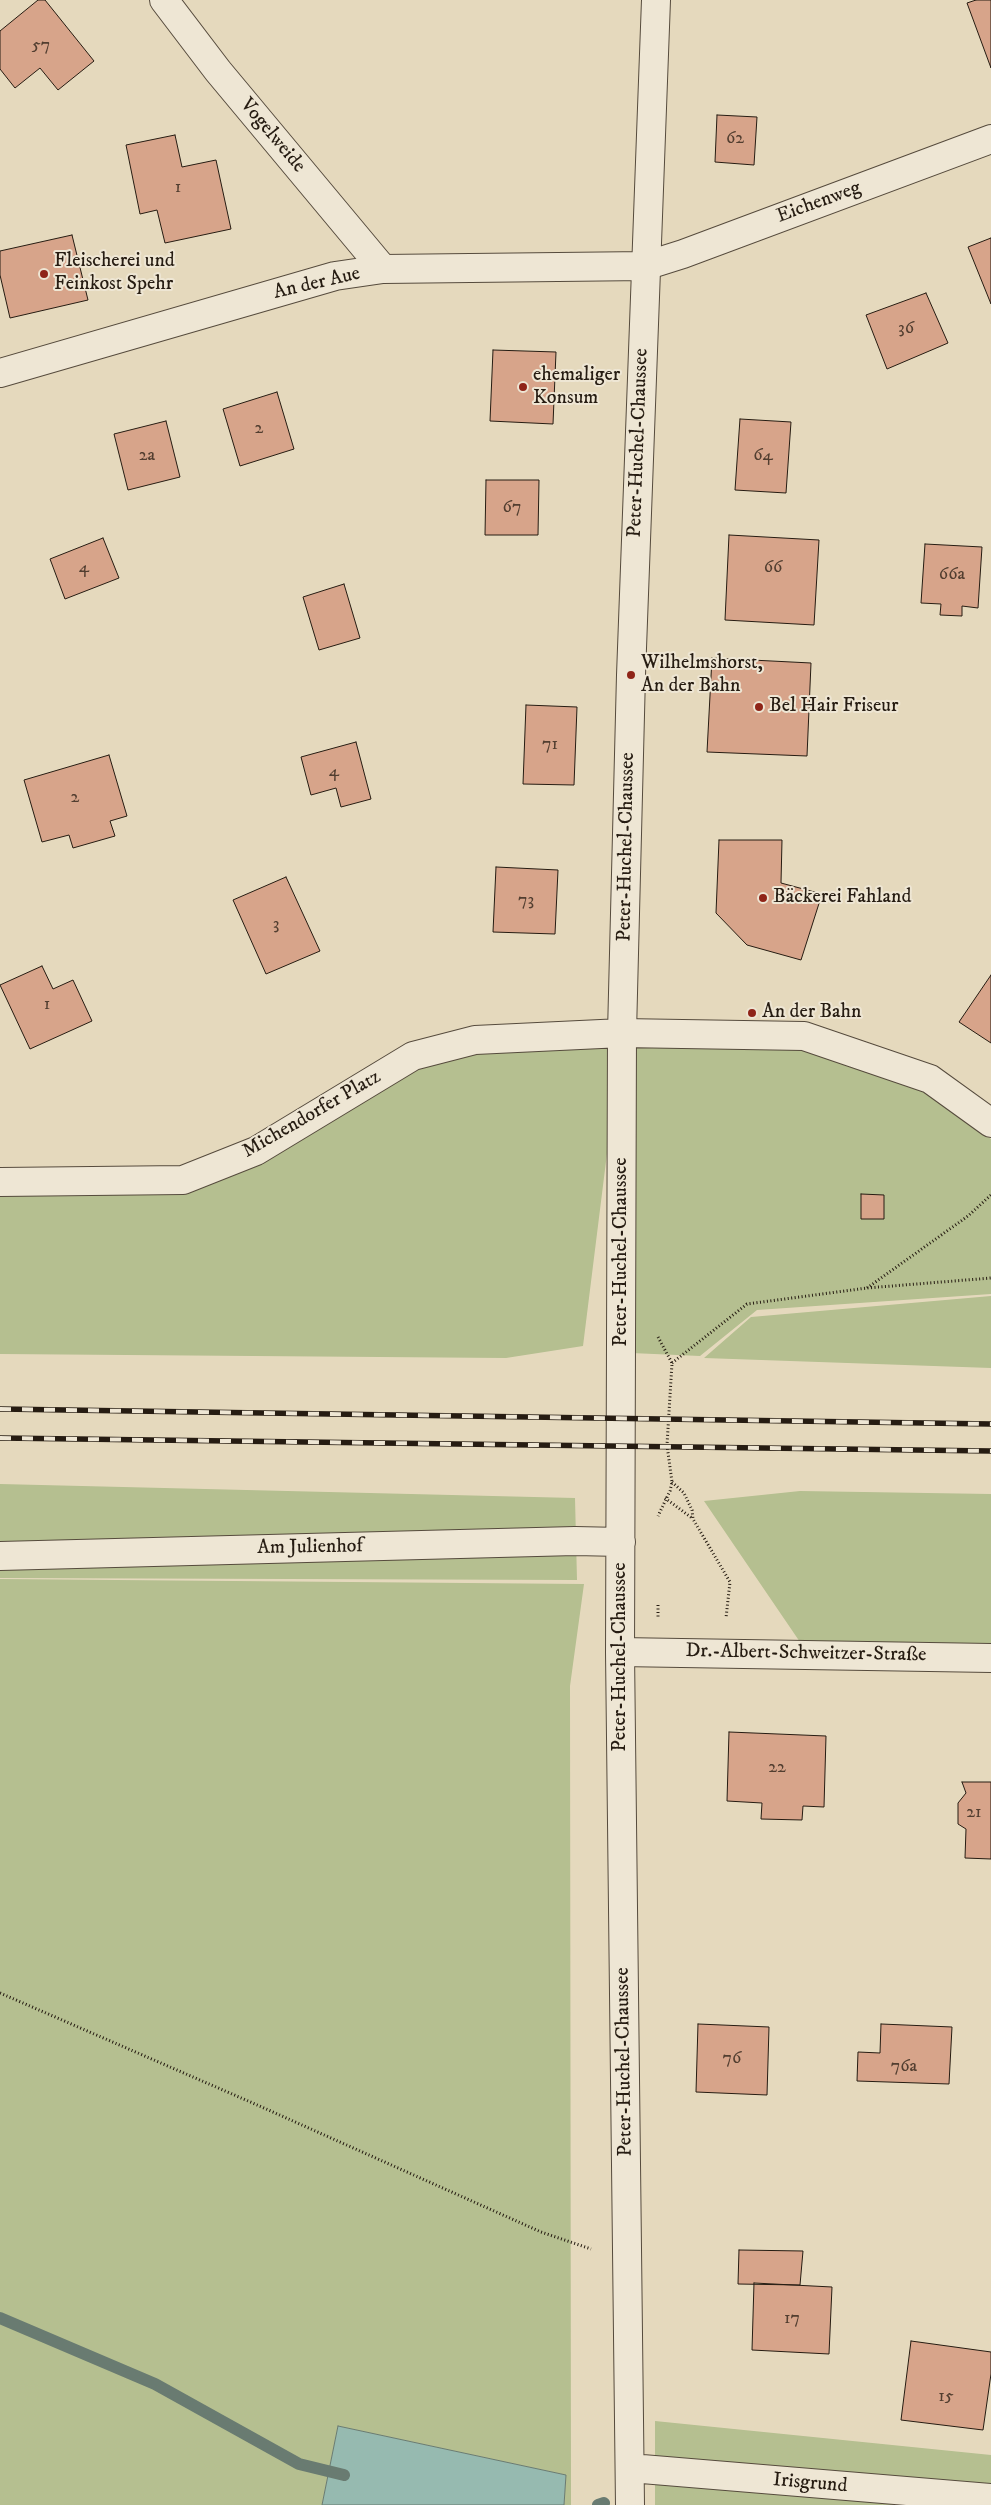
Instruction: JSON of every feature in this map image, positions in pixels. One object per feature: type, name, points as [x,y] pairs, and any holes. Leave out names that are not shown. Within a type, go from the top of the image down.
[{"type":"street","name":"Vogelweide","points":[[164,0],[218,71],[383,269]]},
{"type":"street","name":"Peter-Huchel-Chaussee","points":[[630,2505],[620,1652],[622,1033],[631,675],[656,0]]},
{"type":"street","name":"Eichenweg","points":[[646,266],[991,139]]},
{"type":"street","name":"An der Aue","points":[[0,373],[335,276],[383,269],[646,266]]},
{"type":"street","name":"Michendorfer Platz","points":[[0,1182],[183,1180],[256,1151],[413,1056],[475,1040],[622,1033],[804,1036],[930,1079],[991,1123]]},
{"type":"street","name":"Am Julienhof","points":[[0,1556],[575,1541],[621,1542]]},
{"type":"street","name":"Dr.-Albert-Schweitzer-Straße","points":[[620,1652],[666,1651],[991,1658]]},
{"type":"street","name":"Irisgrund","points":[[630,2468],[991,2498]]},
{"type":"path","points":[[867,1288],[968,1216],[991,1195]]},
{"type":"path","points":[[672,1364],[747,1304],[867,1288],[991,1278]]},
{"type":"path","points":[[656,1334],[672,1364],[668,1445],[672,1482],[670,1491],[657,1518]]},
{"type":"path","points":[[672,1482],[684,1493],[692,1510],[693,1519]]},
{"type":"path","points":[[665,1498],[693,1519],[730,1582],[720,1653]]},
{"type":"path","points":[[658,1596],[659,1636],[666,1651]]},
{"type":"path","points":[[0,1993],[255,2104],[541,2232],[627,2261]]},
{"type":"green space","points":[[622,1033],[583,1346],[506,1358],[0,1354],[0,1182],[183,1180],[475,1040]]},
{"type":"green space","points":[[633,1046],[800,1047],[929,1091],[991,1139],[991,1294],[757,1310],[700,1356],[631,1353]]},
{"type":"green space","points":[[991,1296],[991,1368],[704,1358],[751,1317]]},
{"type":"green space","points":[[0,1484],[575,1498],[577,1580],[0,1578]]},
{"type":"green space","points":[[800,1491],[991,1494],[991,1647],[802,1645],[704,1501]]},
{"type":"green space","points":[[0,1579],[584,1584],[570,1686],[571,2505],[564,2505],[566,2475],[338,2426],[322,2505],[0,2505]]},
{"type":"green space","points":[[655,2421],[991,2455],[991,2505],[655,2505]]},
{"type":"water","points":[[338,2426],[566,2475],[564,2505],[322,2505]]},
{"type":"building","points":[[38,0],[45,0],[94,61],[58,90],[40,68],[15,88],[0,69],[0,31]]},
{"type":"building","points":[[976,0],[991,0],[991,68],[967,3]]},
{"type":"building","points":[[717,115],[757,117],[754,165],[715,162]]},
{"type":"building","points":[[175,135],[182,167],[216,160],[231,229],[165,243],[157,210],[140,214],[126,145]]},
{"type":"building","points":[[72,235],[88,300],[10,318],[0,275],[0,251]]},
{"type":"building","points":[[991,238],[991,304],[968,247]]},
{"type":"building","points":[[926,293],[948,343],[887,369],[866,315]]},
{"type":"building","name":"ehemaliger Konsum","points":[[493,350],[556,352],[553,424],[490,421]]},
{"type":"building","points":[[277,392],[294,449],[240,466],[223,409]]},
{"type":"building","points":[[740,419],[791,422],[786,493],[735,490]]},
{"type":"building","points":[[166,421],[180,477],[128,490],[114,434]]},
{"type":"building","points":[[486,480],[539,480],[538,535],[485,535]]},
{"type":"building","points":[[729,535],[819,540],[814,625],[725,620]]},
{"type":"building","points":[[103,538],[119,578],[65,599],[50,559]]},
{"type":"building","points":[[925,544],[982,547],[978,608],[962,606],[962,616],[940,615],[941,604],[921,603]]},
{"type":"building","points":[[344,584],[360,638],[319,650],[303,597]]},
{"type":"building","name":"Bel Hair Friseur","points":[[712,658],[811,663],[807,756],[707,752]]},
{"type":"building","points":[[526,705],[577,707],[574,785],[523,784]]},
{"type":"building","points":[[356,742],[371,799],[341,807],[336,788],[311,795],[301,757]]},
{"type":"building","points":[[109,755],[127,816],[110,821],[115,836],[73,848],[69,835],[42,842],[24,780]]},
{"type":"building","points":[[719,840],[782,840],[781,883],[822,894],[801,960],[747,945],[716,913]]},
{"type":"building","points":[[496,867],[558,870],[555,934],[493,932]]},
{"type":"building","points":[[286,877],[320,951],[266,974],[233,900]]},
{"type":"building","points":[[42,966],[53,989],[73,980],[92,1021],[30,1049],[0,985]]},
{"type":"building","points":[[991,975],[991,1043],[959,1022]]},
{"type":"building","points":[[861,1194],[884,1195],[884,1219],[861,1219]]},
{"type":"building","points":[[729,1732],[826,1736],[824,1807],[803,1806],[802,1820],[761,1819],[762,1803],[727,1801]]},
{"type":"building","points":[[962,1782],[991,1782],[991,1859],[965,1858],[966,1829],[958,1824],[958,1803],[966,1793]]},
{"type":"building","points":[[698,2024],[769,2027],[767,2095],[696,2092]]},
{"type":"building","points":[[881,2024],[952,2027],[949,2084],[857,2081],[858,2052],[880,2053]]},
{"type":"building","points":[[739,2250],[803,2251],[800,2285],[738,2284]]},
{"type":"building","points":[[754,2283],[832,2287],[829,2354],[752,2350]]},
{"type":"building","points":[[911,2341],[991,2352],[991,2374],[983,2430],[901,2420]]},
{"type":"waterway","points":[[0,2318],[155,2384],[299,2464],[344,2475]]},
{"type":"waterway","points":[[598,2505],[604,2503]]},
{"type":"railway","points":[[0,1409],[991,1424]]},
{"type":"railway","points":[[0,1438],[991,1451]]},
{"type":"place","name":"Fleischerei und Feinkost Spehr","points":[[44,274]]},
{"type":"place","name":"ehemaliger Konsum","points":[[523,387]]},
{"type":"place","name":"Wilhelmshorst, An der Bahn","points":[[631,675]]},
{"type":"place","name":"Bel Hair Friseur","points":[[759,707]]},
{"type":"place","name":"Bäckerei Fahland","points":[[763,898]]},
{"type":"place","name":"An der Bahn","points":[[752,1013]]}]
